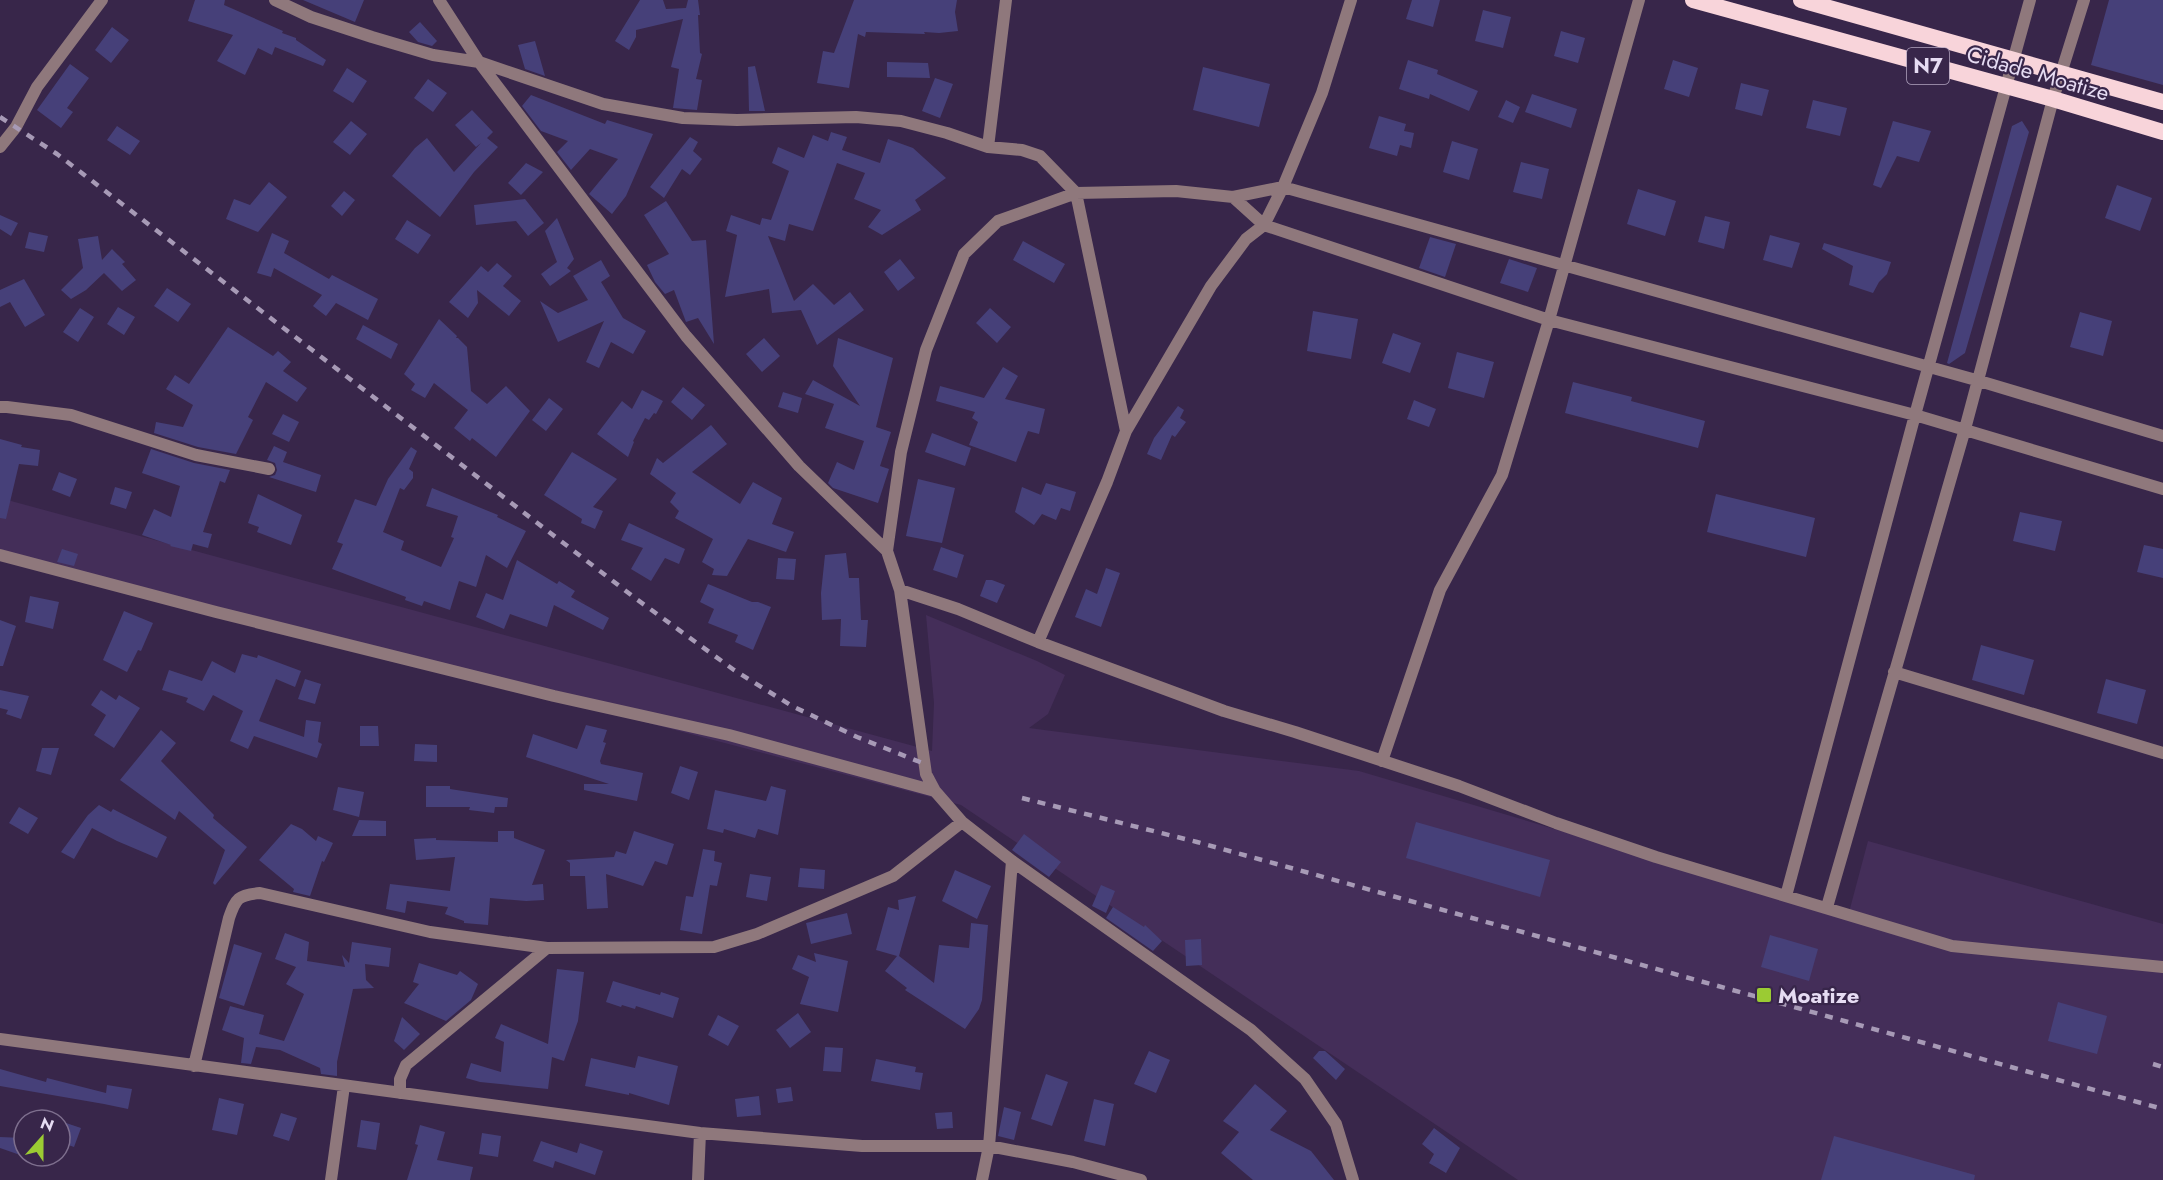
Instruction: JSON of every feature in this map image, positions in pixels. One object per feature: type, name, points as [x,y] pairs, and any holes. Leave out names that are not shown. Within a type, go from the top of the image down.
[{"type":"highway","name":"Cidade Moatize","points":[[1693,0],[2053,99],[2163,132]]},
{"type":"highway","name":"Cidade Moatize","points":[[1801,0],[2163,102]]},
{"type":"street","points":[[0,147],[16,127],[37,87],[102,0]]},
{"type":"street","points":[[275,0],[311,17],[372,37],[433,55],[479,62],[603,104],[683,118],[737,120],[856,117],[901,121],[988,147],[1022,150],[1040,156],[1076,193],[1126,431]]},
{"type":"street","points":[[439,0],[479,62],[686,336],[799,466],[887,551]]},
{"type":"street","points":[[988,147],[1006,0]]},
{"type":"street","points":[[1038,642],[1107,482],[1126,431],[1211,286],[1246,239],[1264,225],[1283,187],[1323,93],[1351,0]]},
{"type":"street","points":[[1382,761],[1440,590],[1502,475],[1549,320],[1639,0]]},
{"type":"street","points":[[1786,896],[1928,367],[2030,0]]},
{"type":"street","points":[[1827,908],[1965,429],[1976,380],[2053,99],[2084,0]]},
{"type":"street","points":[[1353,1180],[1336,1124],[1305,1079],[1251,1030],[1012,861],[962,822],[935,791],[926,774],[900,590],[887,551],[901,452],[926,350],[964,254],[998,221],[1076,193],[1176,191],[1233,197],[1283,187],[1976,380],[2163,436]]},
{"type":"street","points":[[1233,197],[1264,225],[1549,320],[1915,415],[2163,489]]},
{"type":"street","points":[[0,407],[71,415],[196,456],[269,469]]},
{"type":"street","points":[[0,555],[509,685],[729,735],[935,791]]},
{"type":"street","points":[[900,590],[958,609],[1038,642],[1224,711],[1459,786],[1556,823],[1656,857],[1952,946],[2163,968]]},
{"type":"street","points":[[1894,672],[2163,753]]},
{"type":"street","points":[[194,1066],[229,918],[235,902],[244,894],[260,894],[430,932],[547,948],[714,947],[757,934],[892,876],[962,822]]},
{"type":"street","points":[[982,1180],[988,1146],[1012,861]]},
{"type":"street","points":[[400,1093],[400,1079],[406,1065],[547,948]]},
{"type":"street","points":[[0,1039],[700,1133],[862,1146],[988,1146],[1073,1162],[1142,1180]]},
{"type":"street","points":[[331,1180],[344,1086]]},
{"type":"street","points":[[698,1180],[700,1133]]},
{"type":"shaded area","points":[[0,498],[932,751],[934,703],[926,615],[1065,675],[1048,714],[1029,728],[1359,771],[1848,916],[1868,841],[2163,924],[2163,1180],[1518,1180],[961,805],[0,553]]},
{"type":"building","points":[[195,0],[225,0],[224,5],[296,38],[326,60],[323,66],[275,47],[272,55],[258,48],[245,75],[217,61],[233,35],[188,21]]},
{"type":"building","points":[[303,0],[364,0],[355,22]]},
{"type":"building","points":[[640,0],[663,0],[666,9],[686,8],[688,0],[698,0],[700,53],[702,54],[696,79],[702,80],[697,110],[673,108],[679,69],[671,67],[683,19],[636,30],[636,37],[629,50],[615,41]]},
{"type":"building","points":[[854,0],[957,0],[955,12],[958,31],[924,32],[925,34],[866,32],[865,37],[858,34],[849,88],[817,83],[823,51],[834,53]]},
{"type":"building","points":[[1412,0],[1440,0],[1433,27],[1406,19]]},
{"type":"building","points":[[2109,0],[2163,0],[2163,85],[2091,65]]},
{"type":"building","points":[[1483,10],[1511,17],[1503,48],[1475,41]]},
{"type":"building","points":[[420,22],[437,41],[432,46],[418,42],[409,32]]},
{"type":"building","points":[[112,27],[129,40],[111,63],[95,50]]},
{"type":"building","points":[[1561,31],[1585,38],[1578,63],[1554,56]]},
{"type":"building","points":[[535,41],[545,76],[525,69],[518,45]]},
{"type":"building","points":[[1408,60],[1438,70],[1437,74],[1478,91],[1469,111],[1430,94],[1429,99],[1399,89]]},
{"type":"building","points":[[1673,60],[1698,68],[1689,97],[1664,89]]},
{"type":"building","points":[[887,62],[928,63],[930,78],[887,77]]},
{"type":"building","points":[[70,64],[89,78],[67,108],[73,112],[61,128],[37,110]]},
{"type":"building","points":[[755,66],[765,111],[749,111],[748,67]]},
{"type":"building","points":[[1203,67],[1270,84],[1259,127],[1193,110]]},
{"type":"building","points":[[347,68],[367,81],[353,103],[333,91]]},
{"type":"building","points":[[935,78],[953,84],[940,118],[922,111]]},
{"type":"building","points":[[428,79],[447,93],[433,112],[414,98]]},
{"type":"building","points":[[1741,83],[1769,90],[1762,116],[1735,109]]},
{"type":"building","points":[[1532,94],[1577,109],[1571,128],[1525,112]]},
{"type":"building","points":[[531,95],[605,124],[607,120],[653,134],[626,196],[612,214],[589,194],[618,159],[590,149],[571,170],[557,152],[568,141],[541,131],[522,106]]},
{"type":"building","points":[[1506,100],[1520,107],[1513,123],[1498,117]]},
{"type":"building","points":[[1813,100],[1847,108],[1840,136],[1806,128]]},
{"type":"building","points":[[472,110],[493,132],[487,138],[498,147],[474,172],[440,217],[392,176],[415,148],[427,138],[454,172],[481,143],[476,147],[455,125]]},
{"type":"building","points":[[1379,116],[1406,124],[1404,131],[1414,133],[1411,148],[1400,145],[1397,156],[1369,148]]},
{"type":"building","points":[[351,121],[367,134],[350,155],[333,142]]},
{"type":"building","points":[[1893,121],[1931,131],[1919,162],[1897,156],[1881,188],[1873,185]]},
{"type":"building","points":[[2022,121],[2029,132],[1965,353],[1949,364],[1947,363],[2012,126]]},
{"type":"building","points":[[117,126],[140,141],[130,155],[107,140]]},
{"type":"building","points":[[831,132],[847,137],[842,150],[880,163],[888,139],[913,148],[946,178],[915,200],[921,210],[882,235],[868,227],[881,210],[854,199],[865,173],[837,163],[813,231],[789,224],[785,241],[768,236],[794,301],[813,284],[834,305],[850,292],[864,310],[817,345],[801,310],[772,313],[769,289],[725,297],[737,235],[726,231],[731,215],[760,225],[762,218],[771,220],[789,171],[772,163],[778,147],[804,158],[813,135],[828,141]]},
{"type":"building","points":[[690,137],[698,142],[693,151],[702,159],[690,175],[682,169],[664,198],[650,187]]},
{"type":"building","points":[[1452,141],[1478,149],[1469,180],[1443,172]]},
{"type":"building","points":[[1521,162],[1549,169],[1542,199],[1513,192]]},
{"type":"building","points":[[526,163],[543,172],[521,195],[508,183]]},
{"type":"building","points":[[269,182],[287,197],[258,232],[226,219],[234,199],[250,205]]},
{"type":"building","points":[[2117,185],[2152,198],[2140,231],[2105,218]]},
{"type":"building","points":[[1638,189],[1676,201],[1665,236],[1627,224]]},
{"type":"building","points":[[344,191],[355,200],[342,216],[331,206]]},
{"type":"building","points":[[525,199],[544,223],[528,236],[516,221],[476,225],[474,205]]},
{"type":"building","points":[[666,201],[692,241],[706,240],[714,344],[698,318],[686,322],[674,290],[665,294],[655,282],[647,265],[669,254],[644,215]]},
{"type":"building","points":[[0,215],[18,223],[11,236],[0,229]]},
{"type":"building","points":[[1705,216],[1730,222],[1724,249],[1698,242]]},
{"type":"building","points":[[557,218],[574,259],[567,268],[571,271],[550,286],[541,274],[557,262],[545,231]]},
{"type":"building","points":[[407,220],[431,235],[418,254],[395,239]]},
{"type":"building","points":[[29,232],[48,236],[44,252],[25,248]]},
{"type":"building","points":[[272,233],[289,241],[284,253],[329,279],[332,275],[378,299],[368,320],[336,303],[326,316],[313,306],[322,295],[274,268],[271,277],[257,273]]},
{"type":"building","points":[[1770,235],[1800,243],[1792,268],[1763,260]]},
{"type":"building","points":[[98,236],[102,260],[112,249],[125,262],[122,264],[136,280],[122,291],[104,273],[86,290],[71,299],[61,290],[83,268],[78,239]]},
{"type":"building","points":[[1430,237],[1456,244],[1445,277],[1419,268]]},
{"type":"building","points":[[1023,241],[1065,264],[1054,283],[1013,260]]},
{"type":"building","points":[[1824,243],[1891,262],[1887,274],[1873,293],[1849,285],[1853,266],[1822,249]]},
{"type":"building","points":[[900,259],[915,278],[898,291],[884,272]]},
{"type":"building","points":[[1509,259],[1537,268],[1528,292],[1500,283]]},
{"type":"building","points":[[601,260],[610,276],[601,282],[623,318],[646,331],[633,354],[611,342],[599,368],[586,362],[604,321],[558,342],[540,301],[558,313],[588,300],[573,276]]},
{"type":"building","points":[[497,263],[512,276],[503,286],[521,301],[509,316],[477,290],[478,303],[468,318],[449,302],[481,266],[488,272]]},
{"type":"building","points":[[24,279],[45,315],[25,327],[10,302],[0,307],[0,290]]},
{"type":"building","points":[[167,288],[191,304],[178,322],[154,306]]},
{"type":"building","points":[[118,307],[135,317],[124,335],[107,324]]},
{"type":"building","points":[[80,308],[94,317],[78,342],[63,332]]},
{"type":"building","points":[[990,308],[1011,327],[997,343],[976,323]]},
{"type":"building","points":[[1313,311],[1358,319],[1351,359],[1307,351]]},
{"type":"building","points":[[2080,312],[2112,321],[2103,356],[2070,347]]},
{"type":"building","points":[[439,319],[467,347],[471,391],[487,404],[506,386],[530,411],[496,457],[472,438],[470,441],[454,428],[468,410],[434,383],[425,398],[411,390],[415,384],[404,374]]},
{"type":"building","points":[[363,325],[398,344],[391,359],[356,339]]},
{"type":"building","points":[[228,327],[273,356],[278,351],[291,362],[283,371],[307,388],[297,402],[266,382],[248,417],[253,420],[236,454],[198,447],[154,433],[156,422],[183,427],[193,405],[166,389],[175,375],[189,384]]},
{"type":"building","points":[[1393,333],[1421,343],[1410,373],[1382,363]]},
{"type":"building","points":[[764,338],[780,356],[762,372],[746,354]]},
{"type":"building","points":[[838,338],[893,358],[876,427],[891,432],[880,466],[889,469],[878,503],[833,488],[828,483],[837,462],[854,470],[864,441],[825,428],[834,404],[805,394],[813,380],[860,406],[833,366]]},
{"type":"building","points":[[1457,352],[1494,362],[1484,398],[1448,388]]},
{"type":"building","points":[[1003,367],[1018,376],[1005,399],[1045,409],[1039,434],[1028,431],[1016,462],[969,445],[978,422],[972,418],[975,412],[936,401],[940,386],[984,398]]},
{"type":"building","points":[[1573,382],[1632,397],[1631,401],[1705,421],[1698,448],[1565,413]]},
{"type":"building","points":[[683,387],[705,405],[692,420],[671,402]]},
{"type":"building","points":[[642,390],[663,401],[656,414],[654,413],[649,420],[645,418],[633,441],[628,457],[597,434],[622,401],[632,409]]},
{"type":"building","points":[[783,392],[802,398],[798,413],[778,407]]},
{"type":"building","points":[[549,398],[563,409],[546,431],[532,420]]},
{"type":"building","points":[[1414,400],[1436,409],[1429,427],[1407,419]]},
{"type":"building","points":[[1178,406],[1184,410],[1180,418],[1186,422],[1175,437],[1172,435],[1161,460],[1147,454],[1154,438]]},
{"type":"building","points":[[283,414],[299,422],[289,442],[272,434]]},
{"type":"building","points":[[711,425],[727,444],[692,472],[740,504],[753,482],[782,498],[772,524],[794,532],[786,552],[748,539],[727,576],[712,575],[714,569],[702,562],[713,539],[675,518],[679,511],[670,502],[676,493],[650,474],[657,458],[663,463]]},
{"type":"building","points":[[932,433],[971,448],[965,466],[925,452]]},
{"type":"building","points":[[0,439],[22,445],[21,447],[40,450],[38,466],[19,464],[6,519],[0,518]]},
{"type":"building","points":[[274,446],[287,452],[283,462],[321,475],[316,492],[269,477],[275,475],[277,470],[275,463],[267,460]]},
{"type":"building","points":[[411,447],[417,451],[409,469],[413,472],[413,478],[404,490],[400,488],[383,532],[404,541],[401,550],[441,567],[454,538],[451,537],[458,516],[426,506],[432,488],[498,515],[497,517],[526,531],[507,568],[486,555],[476,587],[459,581],[450,610],[424,601],[422,606],[405,600],[406,597],[332,569],[343,544],[337,542],[355,499],[376,506],[388,479]]},
{"type":"building","points":[[151,449],[194,463],[230,470],[225,483],[220,481],[203,532],[212,534],[208,548],[193,544],[191,551],[142,535],[154,509],[171,517],[180,486],[142,473]]},
{"type":"building","points":[[572,452],[617,479],[593,507],[603,511],[595,529],[581,523],[582,519],[544,495]]},
{"type":"building","points":[[59,472],[77,479],[70,497],[52,490]]},
{"type":"building","points":[[918,479],[955,488],[942,543],[906,536]]},
{"type":"building","points":[[1046,483],[1076,492],[1070,511],[1061,508],[1056,520],[1042,514],[1034,525],[1015,512],[1022,487],[1041,495]]},
{"type":"building","points":[[115,487],[132,492],[126,509],[110,504]]},
{"type":"building","points":[[258,494],[302,515],[291,545],[257,532],[259,527],[248,523]]},
{"type":"building","points":[[1716,494],[1815,518],[1806,557],[1707,532]]},
{"type":"building","points":[[2020,512],[2062,521],[2055,551],[2013,541]]},
{"type":"building","points":[[629,523],[685,549],[679,564],[665,558],[651,581],[631,569],[643,548],[621,540]]},
{"type":"building","points":[[2144,545],[2163,549],[2163,578],[2137,572]]},
{"type":"building","points":[[941,547],[964,555],[957,578],[933,570]]},
{"type":"building","points":[[62,549],[78,554],[74,566],[57,562]]},
{"type":"building","points":[[846,553],[849,578],[859,578],[861,620],[868,620],[866,647],[840,646],[841,619],[822,620],[821,593],[825,555]]},
{"type":"building","points":[[778,558],[796,559],[794,580],[776,579]]},
{"type":"building","points":[[517,560],[557,584],[559,581],[575,591],[571,597],[609,618],[603,630],[554,605],[547,627],[510,614],[504,629],[476,617],[486,593],[503,600]]},
{"type":"building","points":[[1106,568],[1120,573],[1101,627],[1075,617],[1086,589],[1097,594]]},
{"type":"building","points":[[986,580],[1005,585],[997,603],[980,596]]},
{"type":"building","points":[[708,584],[752,602],[771,607],[753,650],[735,642],[738,635],[708,623],[714,609],[700,602]]},
{"type":"building","points":[[30,596],[59,602],[53,629],[25,622]]},
{"type":"building","points":[[124,611],[153,623],[141,651],[138,650],[127,672],[103,660]]},
{"type":"building","points":[[0,620],[16,626],[3,666],[0,666]]},
{"type":"building","points":[[1981,645],[2034,660],[2024,695],[1972,680]]},
{"type":"building","points":[[242,654],[257,658],[258,655],[301,671],[295,687],[276,679],[259,721],[304,737],[306,720],[321,722],[318,742],[322,744],[317,758],[254,736],[248,749],[230,741],[243,711],[213,695],[204,711],[186,702],[188,698],[162,690],[169,670],[202,681],[212,661],[235,673]]},
{"type":"building","points":[[305,679],[321,684],[315,704],[298,699]]},
{"type":"building","points":[[2106,679],[2146,690],[2137,724],[2097,713]]},
{"type":"building","points":[[0,690],[29,696],[21,719],[6,714],[8,710],[0,708]]},
{"type":"building","points":[[101,690],[116,700],[119,695],[140,708],[114,748],[94,735],[106,715],[91,705]]},
{"type":"building","points":[[586,725],[607,730],[603,742],[606,743],[601,764],[643,773],[637,801],[584,790],[584,784],[609,784],[526,757],[533,734],[577,749]]},
{"type":"building","points":[[360,726],[378,726],[379,746],[360,746]]},
{"type":"building","points":[[161,730],[176,743],[161,761],[214,815],[213,818],[247,847],[215,885],[213,883],[225,850],[179,811],[175,820],[120,780]]},
{"type":"building","points":[[415,744],[437,745],[437,762],[414,761]]},
{"type":"building","points":[[42,748],[59,748],[51,775],[36,771]]},
{"type":"building","points":[[680,766],[698,772],[689,800],[671,793]]},
{"type":"building","points":[[426,786],[450,786],[450,789],[508,798],[507,807],[495,807],[494,813],[469,810],[470,807],[426,807]]},
{"type":"building","points":[[771,786],[786,790],[778,835],[758,829],[755,838],[724,829],[723,833],[707,829],[715,790],[766,801]]},
{"type":"building","points":[[338,787],[364,792],[359,817],[333,810]]},
{"type":"building","points":[[99,805],[111,812],[113,809],[167,837],[157,858],[92,828],[74,859],[61,852],[88,815]]},
{"type":"building","points":[[19,807],[38,818],[28,834],[9,823]]},
{"type":"building","points":[[359,820],[386,821],[386,836],[352,836]]},
{"type":"building","points":[[1416,822],[1550,860],[1540,897],[1406,858]]},
{"type":"building","points":[[291,824],[302,829],[316,841],[318,836],[333,843],[324,862],[322,861],[310,896],[293,892],[294,889],[259,860]]},
{"type":"building","points":[[498,831],[514,831],[514,838],[545,850],[532,885],[543,884],[544,900],[490,898],[488,925],[464,923],[464,921],[445,914],[448,907],[407,901],[405,913],[386,909],[390,884],[450,891],[455,857],[416,860],[414,839],[498,842]]},
{"type":"building","points":[[634,831],[674,844],[667,865],[655,861],[643,886],[606,874],[608,908],[587,909],[585,876],[570,876],[570,863],[566,860],[614,857],[616,851],[626,854]]},
{"type":"building","points":[[1024,834],[1061,862],[1049,877],[1012,850]]},
{"type":"building","points":[[703,849],[715,851],[714,861],[722,863],[717,886],[710,885],[702,934],[680,930],[686,896],[693,897]]},
{"type":"building","points":[[800,868],[825,870],[824,889],[798,887]]},
{"type":"building","points":[[955,870],[991,886],[977,919],[942,901]]},
{"type":"building","points":[[750,874],[771,877],[767,901],[746,897]]},
{"type":"building","points":[[1101,885],[1115,891],[1106,913],[1092,906]]},
{"type":"building","points":[[916,896],[899,956],[934,983],[939,945],[969,948],[971,923],[988,925],[982,1000],[979,1009],[965,1029],[905,990],[907,988],[885,971],[897,956],[876,950],[888,907],[899,910],[898,900]]},
{"type":"building","points":[[1113,907],[1144,927],[1145,925],[1162,941],[1153,951],[1106,918]]},
{"type":"building","points":[[847,913],[852,934],[811,944],[806,923]]},
{"type":"building","points":[[285,933],[309,942],[307,961],[345,967],[342,955],[349,963],[352,942],[391,948],[389,967],[365,964],[366,980],[374,988],[353,989],[337,1062],[337,1076],[321,1074],[320,1068],[280,1050],[256,1047],[251,1064],[241,1063],[244,1038],[222,1030],[230,1006],[264,1015],[259,1034],[284,1041],[304,994],[286,984],[296,967],[275,959]]},
{"type":"building","points":[[1770,935],[1818,949],[1809,981],[1761,967]]},
{"type":"building","points":[[1201,939],[1202,965],[1186,966],[1185,940]]},
{"type":"building","points":[[234,944],[262,953],[244,1006],[219,998]]},
{"type":"building","points":[[814,953],[848,961],[838,1012],[800,1004],[809,977],[792,969],[798,955],[816,962]]},
{"type":"building","points":[[419,963],[457,975],[460,971],[478,984],[471,1000],[446,1021],[404,1003],[419,984],[413,982]]},
{"type":"building","points":[[557,969],[584,972],[578,1021],[564,1061],[552,1057],[548,1089],[480,1082],[466,1078],[471,1063],[501,1072],[504,1042],[495,1038],[501,1024],[548,1044]]},
{"type":"building","points":[[613,981],[660,995],[661,992],[679,998],[673,1018],[636,1006],[635,1009],[606,1002]]},
{"type":"building","points":[[2058,1002],[2107,1016],[2097,1054],[2048,1041]]},
{"type":"building","points":[[798,1013],[811,1032],[790,1048],[776,1030]]},
{"type":"building","points":[[718,1015],[739,1026],[728,1046],[708,1035]]},
{"type":"building","points":[[402,1017],[420,1034],[404,1050],[394,1041]]},
{"type":"building","points":[[825,1047],[843,1048],[841,1072],[823,1071]]},
{"type":"building","points":[[1149,1051],[1170,1060],[1156,1093],[1134,1084]]},
{"type":"building","points":[[1319,1051],[1325,1051],[1345,1069],[1336,1080],[1313,1058]]},
{"type":"building","points":[[638,1056],[678,1066],[669,1105],[629,1093],[629,1095],[585,1086],[591,1058],[635,1068]]},
{"type":"building","points":[[876,1059],[916,1067],[915,1072],[923,1073],[920,1090],[871,1081]]},
{"type":"building","points":[[0,1069],[46,1082],[47,1078],[106,1093],[107,1085],[132,1089],[128,1109],[0,1086]]},
{"type":"building","points":[[1046,1074],[1068,1082],[1052,1126],[1031,1119]]},
{"type":"building","points":[[1255,1084],[1287,1111],[1270,1130],[1311,1151],[1334,1180],[1253,1180],[1221,1153],[1239,1132],[1223,1121]]},
{"type":"building","points":[[791,1087],[793,1101],[778,1103],[776,1089]]},
{"type":"building","points":[[759,1096],[761,1115],[737,1117],[735,1099]]},
{"type":"building","points":[[219,1098],[244,1104],[237,1135],[212,1130]]},
{"type":"building","points":[[1094,1099],[1114,1104],[1105,1146],[1084,1141]]},
{"type":"building","points":[[1004,1107],[1021,1112],[1014,1140],[998,1136]]},
{"type":"building","points":[[952,1112],[953,1128],[937,1129],[935,1113]]},
{"type":"building","points":[[281,1113],[297,1118],[289,1141],[273,1136]]},
{"type":"building","points":[[361,1120],[380,1123],[376,1150],[357,1147]]},
{"type":"building","points":[[72,1125],[81,1128],[74,1147],[72,1146]]},
{"type":"building","points":[[420,1125],[445,1132],[437,1160],[473,1167],[470,1180],[407,1180],[418,1145],[415,1144]]},
{"type":"building","points":[[1434,1128],[1460,1148],[1446,1173],[1429,1163],[1434,1154],[1422,1144]]},
{"type":"building","points":[[482,1133],[501,1136],[498,1157],[479,1154]]},
{"type":"building","points":[[1834,1136],[1975,1175],[1974,1180],[1821,1180]]},
{"type":"building","points":[[0,1137],[12,1138],[12,1152],[0,1148]]},
{"type":"building","points":[[541,1141],[577,1153],[580,1143],[603,1151],[595,1175],[555,1161],[553,1168],[533,1161]]},
{"type":"railway","points":[[0,117],[57,154],[635,598],[734,670],[792,706],[857,737],[925,764]]},
{"type":"railway","points":[[1022,798],[1197,842],[2163,1109]]},
{"type":"railway","points":[[2153,1064],[2163,1067]]},
{"type":"place","name":"Moatize","points":[[1764,995]]}]
